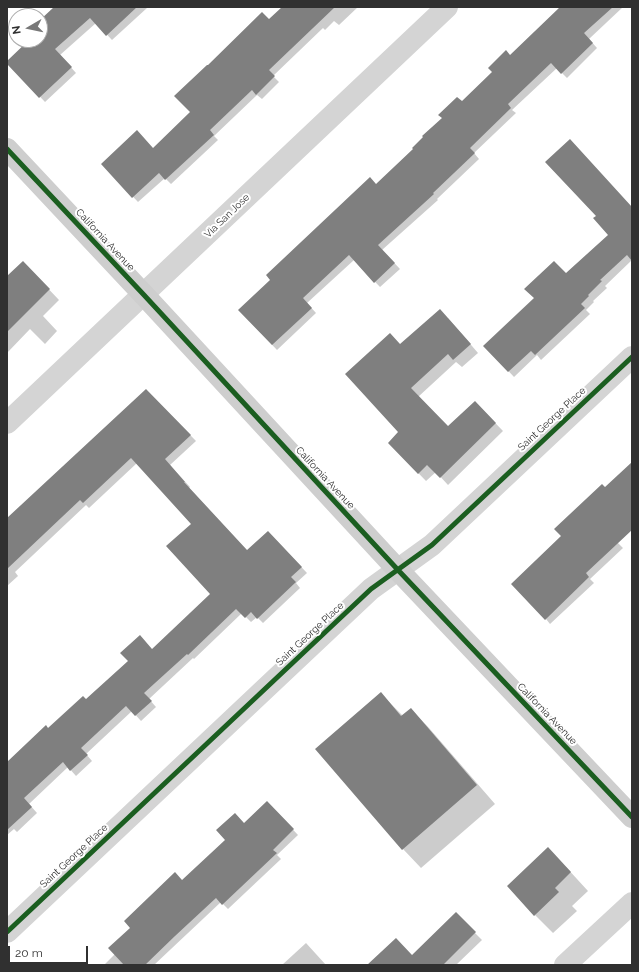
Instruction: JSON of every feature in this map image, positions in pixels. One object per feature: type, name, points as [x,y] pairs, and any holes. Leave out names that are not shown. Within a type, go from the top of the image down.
[{"type":"main road","name":"California Avenue","points":[[7,149],[398,570],[632,817]]},
{"type":"street","name":"Via San Jose","points":[[7,424],[447,7]]},
{"type":"street","name":"Saint George Place","points":[[7,932],[371,589],[432,544],[632,357]]},
{"type":"street","points":[[566,965],[632,902]]},
{"type":"building","points":[[54,7],[137,7],[106,36],[90,18],[55,49],[72,67],[39,98],[7,64],[7,61],[21,48],[48,48],[48,13]]},
{"type":"building","points":[[282,7],[335,7],[269,70],[275,76],[256,95],[252,90],[210,130],[214,135],[165,180],[159,173],[132,198],[101,164],[137,130],[153,148],[190,112],[174,96],[262,12],[269,19]]},
{"type":"building","points":[[560,7],[613,7],[584,33],[593,43],[561,74],[551,63],[508,104],[511,108],[470,148],[475,153],[433,193],[434,194],[378,245],[395,263],[374,283],[349,255],[303,298],[312,308],[272,345],[238,310],[270,280],[266,275],[370,177],[376,184],[413,149],[412,148],[423,137],[422,136],[442,118],[438,115],[457,97],[462,101],[492,72],[488,68],[506,50],[510,55]]},
{"type":"building","points":[[570,139],[632,207],[632,261],[627,255],[600,280],[602,281],[588,295],[589,296],[581,304],[585,308],[535,355],[531,351],[508,372],[483,346],[534,298],[524,289],[554,261],[566,273],[608,235],[593,218],[596,216],[545,162]]},
{"type":"building","points":[[23,261],[50,289],[7,332],[7,276]]},
{"type":"building","points":[[440,309],[471,344],[453,360],[448,354],[411,388],[448,426],[475,401],[496,423],[440,478],[427,465],[418,474],[388,443],[398,432],[345,374],[390,333],[400,344]]},
{"type":"building","points":[[146,389],[191,435],[165,459],[184,482],[247,550],[268,531],[302,567],[291,577],[296,582],[257,619],[251,612],[245,618],[236,609],[188,655],[187,654],[144,693],[152,701],[135,716],[126,706],[81,748],[88,755],[70,771],[63,762],[24,798],[32,807],[7,830],[7,762],[46,725],[48,728],[83,696],[86,699],[128,661],[120,653],[140,635],[152,649],[210,594],[166,546],[191,524],[131,458],[83,503],[80,500],[7,569],[7,518]]},
{"type":"building","points":[[632,462],[632,530],[586,573],[589,577],[545,620],[511,584],[561,536],[554,529],[602,484],[605,487]]},
{"type":"building","points":[[381,692],[401,716],[411,708],[477,785],[402,850],[315,749]]},
{"type":"building","points":[[267,801],[294,829],[273,850],[277,853],[222,905],[216,898],[145,965],[124,965],[108,948],[130,928],[124,921],[175,872],[182,880],[225,840],[216,830],[235,813],[244,823]]},
{"type":"building","points":[[548,847],[571,872],[555,888],[559,892],[534,916],[507,886]]},
{"type":"building","points":[[456,912],[476,932],[443,965],[367,965],[396,938],[412,955]]},
{"type":"cycle path","points":[[7,149],[398,570],[632,817]]},
{"type":"cycle path","points":[[7,932],[371,589],[432,545],[632,357]]}]
